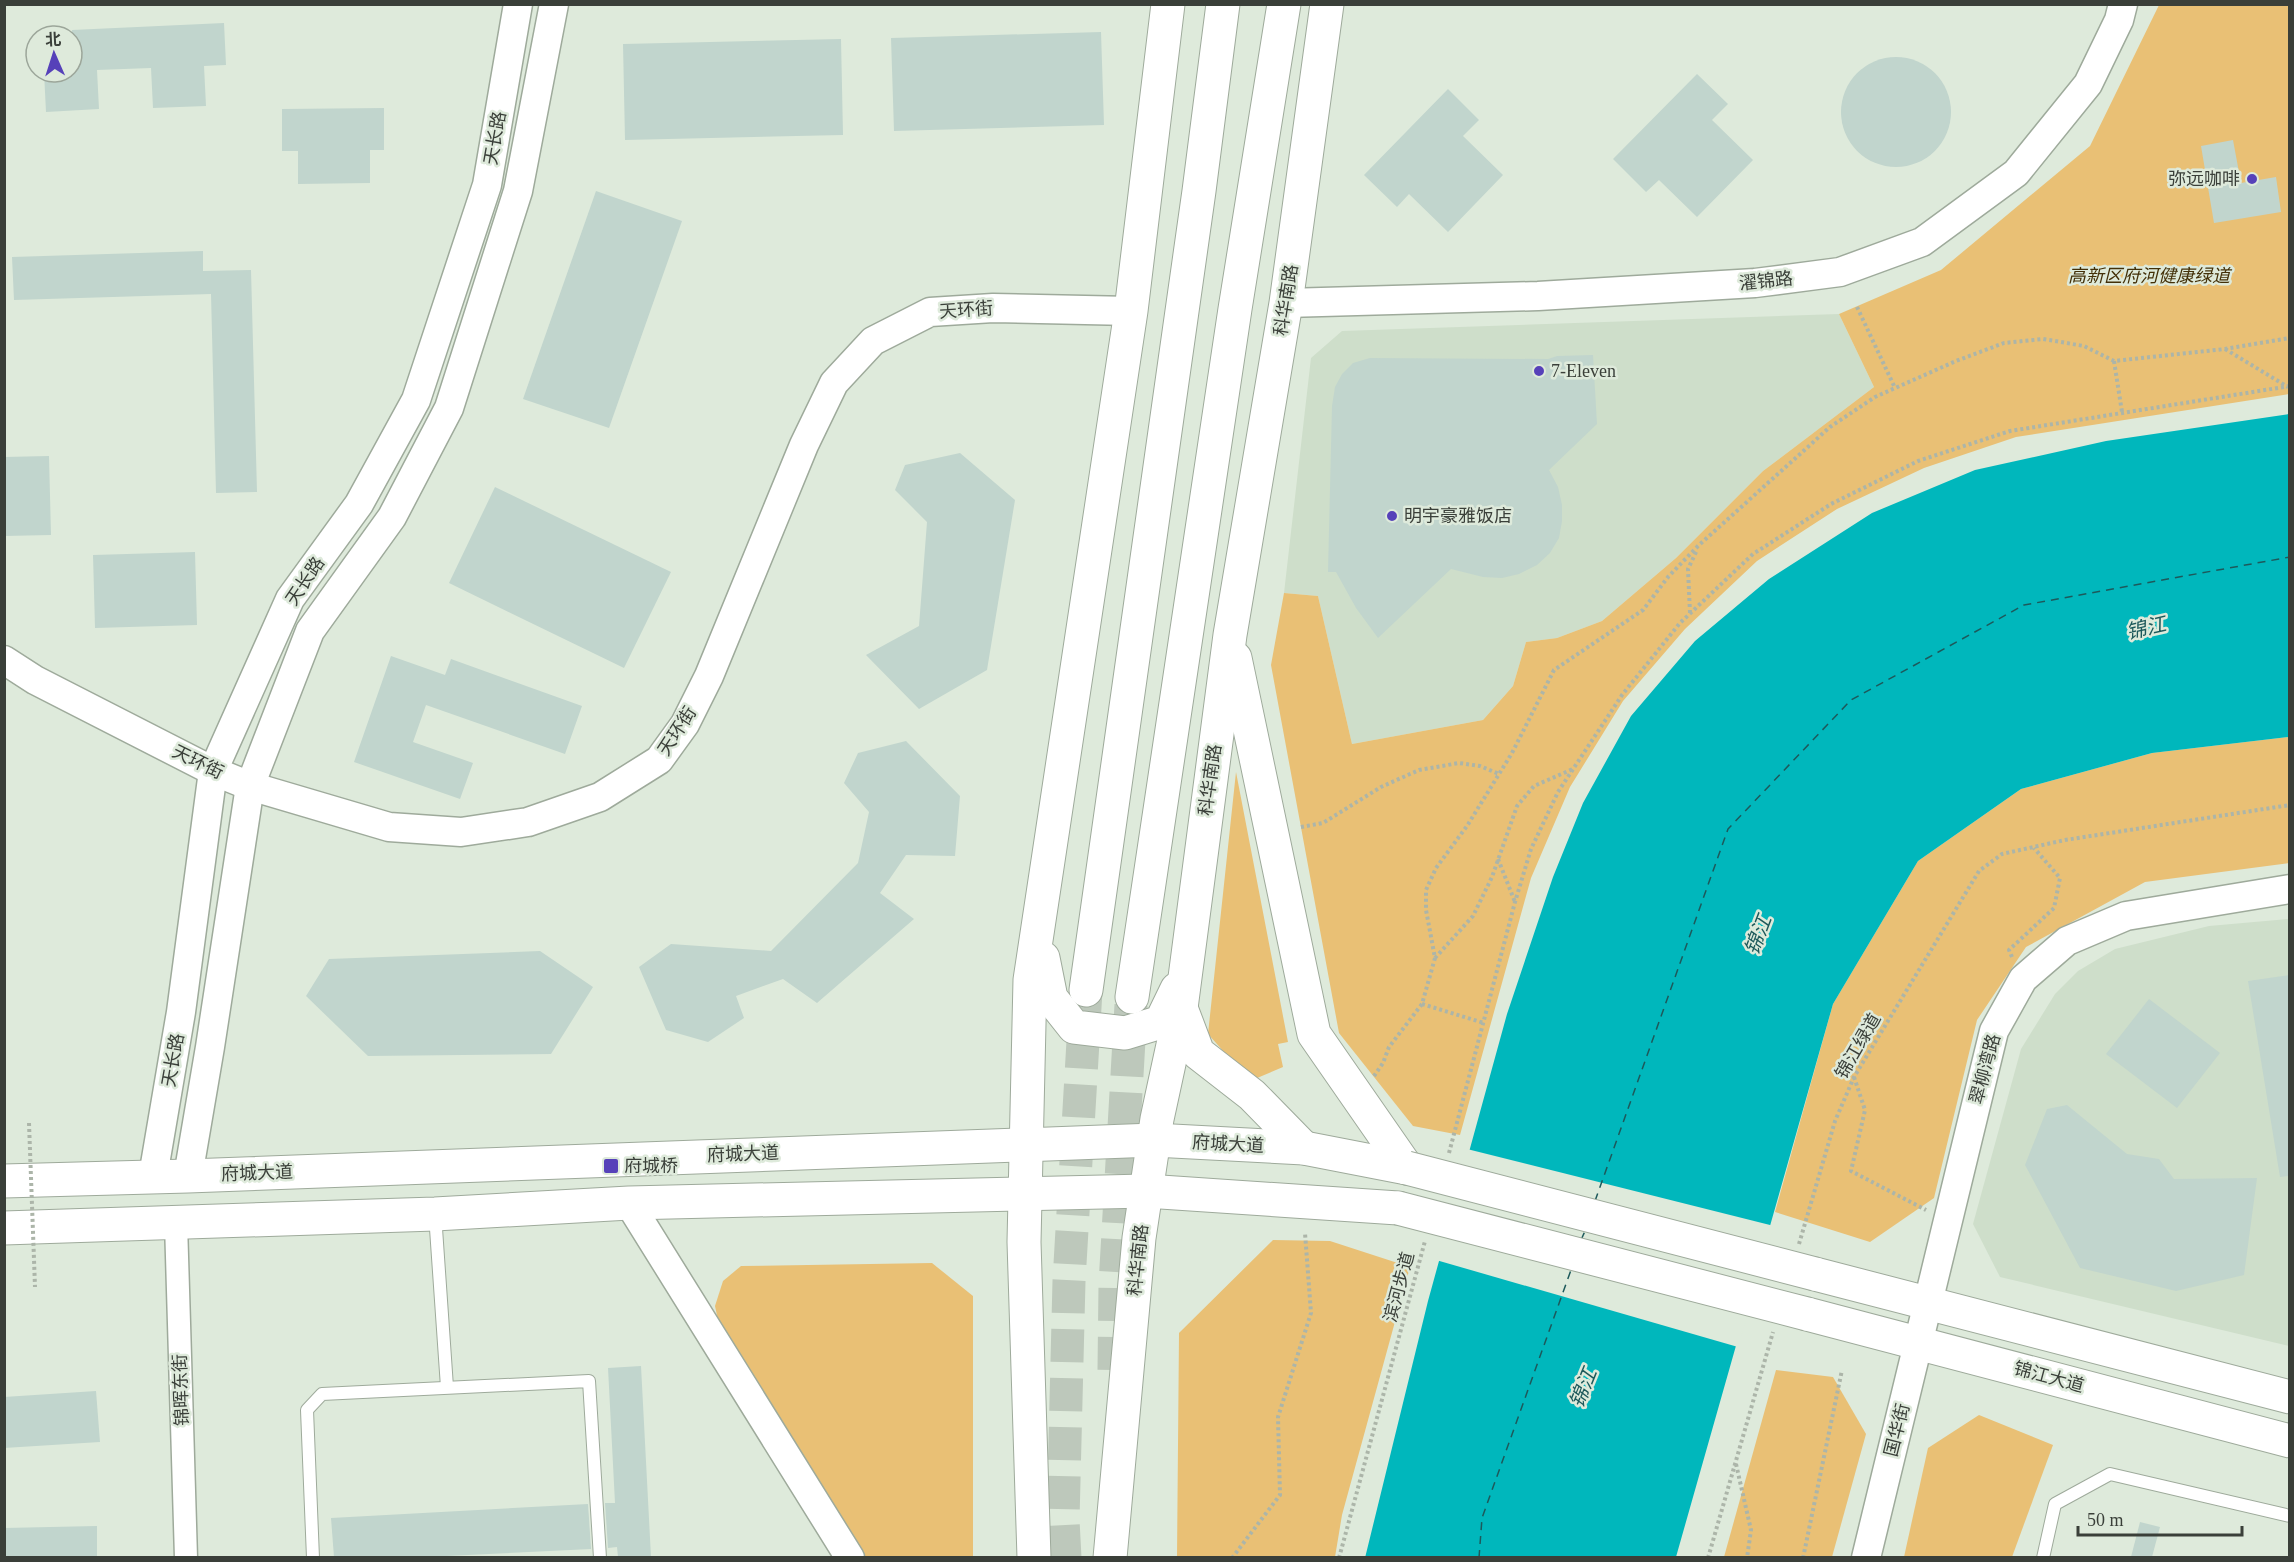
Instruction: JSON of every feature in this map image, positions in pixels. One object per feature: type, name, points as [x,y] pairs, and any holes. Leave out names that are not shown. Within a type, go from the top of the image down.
[{"type":"main road","points":[[1034,1557],[1024,1242],[1030,980],[1131,311],[1168,4]]},
{"type":"main road","points":[[1086,990],[1199,191],[1223,4]]},
{"type":"main road","points":[[1132,997],[1235,309],[1284,4]]},
{"type":"main road","name":"科华南路","points":[[1110,1557],[1138,1249],[1146,1191],[1181,1008],[1230,635],[1286,303],[1324,12]]},
{"type":"main road","points":[[1230,635],[1314,1034],[1407,1168]]},
{"type":"main road","points":[[1037,933],[1051,998],[1074,1027],[1125,1033],[1161,1022],[1185,972]]},
{"type":"main road","points":[[1181,1008],[1198,1053],[1252,1095],[1304,1148]]},
{"type":"main road","name":"府城大道","points":[[4,1181],[188,1176],[1026,1143],[1154,1140],[1304,1148],[1407,1168],[1928,1303]]},
{"type":"main road","points":[[4,1228],[435,1214],[629,1203],[1146,1191]]},
{"type":"main road","name":"锦江大道","points":[[1146,1191],[1398,1208],[1918,1342],[2289,1441]]},
{"type":"main road","points":[[1928,1303],[2289,1397]]},
{"type":"street","name":"天长路","points":[[153,1176],[181,1012],[213,771],[290,599],[359,504],[416,400],[486,184],[518,4]]},
{"type":"street","name":"天长路","points":[[188,1176],[250,786],[310,631],[392,517],[449,408],[518,191],[554,4]]},
{"type":"street","name":"濯锦路","points":[[1286,303],[1549,295],[1755,283],[1840,272],[1922,242],[2016,173],[2088,84],[2119,20],[2123,4]]},
{"type":"street","name":"天环街","points":[[4,660],[35,680],[213,771],[250,786],[389,827],[461,832],[528,822],[600,797],[659,760],[685,724],[709,676],[804,445],[834,382],[873,341],[930,312],[993,308],[1131,311]]},
{"type":"street","name":"翠柳湾路","points":[[1928,1303],[1994,1030],[2023,979],[2067,941],[2126,916],[2289,889]]},
{"type":"street","points":[[629,1203],[850,1557]]},
{"type":"street","name":"锦晖东街","points":[[176,1224],[186,1557]]},
{"type":"street","name":"国华街","points":[[1866,1557],[1928,1303]]},
{"type":"lane","points":[[435,1214],[447,1387]]},
{"type":"lane","points":[[313,1557],[307,1410],[322,1394],[589,1381],[600,1557]]},
{"type":"lane","points":[[2043,1557],[2055,1504],[2110,1474],[2289,1516]]},
{"type":"path","points":[[1857,306],[1895,388]]},
{"type":"path","points":[[1435,958],[1426,910],[1426,890],[1436,868],[1467,826],[1512,753],[1554,670],[1642,610],[1668,577],[1698,546],[1830,427],[1895,388],[2004,343],[2043,339],[2084,346],[2114,361],[2224,349],[2289,338]]},
{"type":"path","points":[[2224,349],[2289,387]]},
{"type":"path","points":[[2114,361],[2122,412]]},
{"type":"path","points":[[1447,1161],[1515,902],[1532,849],[1558,792],[1622,695],[1680,623],[1753,554],[1831,504],[1918,461],[2010,431],[2289,387]]},
{"type":"path","points":[[1690,614],[1688,569],[1698,546]]},
{"type":"path","points":[[1301,827],[1323,823],[1381,787],[1419,770],[1459,764],[1480,766],[1499,774]]},
{"type":"path","points":[[1356,1095],[1374,1076],[1383,1063],[1389,1047],[1422,1004],[1435,958],[1473,916],[1492,878],[1517,806],[1533,786],[1574,769]]},
{"type":"path","name":"锦江绿道","points":[[1798,1246],[1834,1121],[1854,1077],[1979,871],[2002,854],[2065,840],[2289,805]]},
{"type":"path","points":[[2023,979],[2009,950],[2054,908],[2060,878],[2034,847]]},
{"type":"path","points":[[1498,859],[1515,902]]},
{"type":"path","points":[[1422,1004],[1484,1023]]},
{"type":"path","points":[[1854,1077],[1865,1110],[1851,1171],[1948,1220]]},
{"type":"path","points":[[29,1123],[35,1287]]},
{"type":"path","name":"滨河步道","points":[[1340,1557],[1428,1230]]},
{"type":"path","points":[[1232,1557],[1280,1495],[1278,1417],[1311,1313],[1305,1233]]},
{"type":"path","points":[[1708,1557],[1775,1326]]},
{"type":"path","points":[[1803,1557],[1842,1370]]},
{"type":"path","points":[[1736,1462],[1751,1530],[1747,1557]]},
{"type":"shaded area","points":[[1839,314],[1874,387],[1763,471],[1676,558],[1602,621],[1557,638],[1526,642],[1513,686],[1483,720],[1352,744],[1318,596],[1284,593],[1311,358],[1342,331]]},
{"type":"shaded area","points":[[2289,919],[2289,1346],[2000,1277],[1973,1224],[2021,1049],[2055,994],[2078,971],[2115,949],[2209,926]]},
{"type":"green space","name":"高新区府河健康绿道","points":[[2159,5],[2289,5],[2289,394],[2016,437],[1924,468],[1837,509],[1757,561],[1685,629],[1623,701],[1570,787],[1531,878],[1460,1135],[1413,1126],[1339,1033],[1271,665],[1284,593],[1318,596],[1352,744],[1483,720],[1513,686],[1526,642],[1557,638],[1602,621],[1676,558],[1763,471],[1874,387],[1839,314],[1941,270],[2090,146]]},
{"type":"green space","points":[[2289,737],[2289,863],[2145,882],[2026,947],[1977,1020],[1934,1198],[1870,1242],[1775,1212],[1833,1004],[1918,861],[2021,789],[2152,753]]},
{"type":"green space","points":[[1236,772],[1288,1042],[1278,1044],[1283,1067],[1250,1081],[1208,1034]]},
{"type":"green space","points":[[1273,1240],[1330,1241],[1410,1267],[1342,1515],[1335,1557],[1177,1557],[1179,1333]]},
{"type":"green space","points":[[932,1263],[973,1296],[973,1557],[864,1557],[721,1334],[715,1306],[723,1281],[741,1266]]},
{"type":"green space","points":[[1776,1370],[1833,1377],[1866,1434],[1832,1557],[1724,1557]]},
{"type":"green space","points":[[1979,1415],[2053,1445],[2012,1557],[1904,1557],[1928,1448]]},
{"type":"water","name":"锦江","points":[[2289,414],[2289,737],[2152,753],[2021,789],[1918,861],[1833,1004],[1676,1557],[1365,1558],[1428,1301],[1507,1014],[1553,877],[1583,803],[1631,716],[1695,641],[1769,579],[1872,513],[1975,470],[2106,441]]},
{"type":"pier","points":[[1467,1149],[1774,1226],[1738,1347],[1436,1260]]},
{"type":"building","points":[[224,23],[226,65],[204,66],[206,106],[153,108],[151,68],[97,70],[99,109],[46,112],[45,84],[84,84],[84,29]]},
{"type":"building","points":[[1101,32],[1104,125],[894,131],[891,38]]},
{"type":"building","points":[[841,39],[843,135],[625,140],[623,44]]},
{"type":"building","points":[[1896,57],[1917,61],[1935,73],[1947,91],[1951,112],[1947,133],[1935,151],[1917,163],[1896,167],[1875,163],[1857,151],[1845,133],[1841,112],[1845,91],[1857,73],[1875,61]]},
{"type":"building","points":[[1697,74],[1728,104],[1712,120],[1753,160],[1697,217],[1659,180],[1646,192],[1613,159]]},
{"type":"building","points":[[1448,89],[1479,120],[1463,136],[1503,175],[1448,232],[1409,194],[1397,207],[1364,175]]},
{"type":"building","points":[[384,108],[384,150],[370,150],[370,183],[298,184],[298,151],[282,151],[282,109]]},
{"type":"building","points":[[2233,140],[2241,183],[2276,177],[2281,212],[2214,223],[2201,146]]},
{"type":"building","points":[[596,191],[682,221],[609,428],[523,399]]},
{"type":"building","points":[[203,251],[203,271],[251,270],[257,492],[216,493],[211,294],[14,300],[12,257]]},
{"type":"building","points":[[1593,355],[1597,424],[1549,470],[1558,487],[1562,505],[1559,538],[1550,553],[1537,565],[1519,574],[1502,578],[1483,577],[1451,569],[1378,638],[1356,608],[1336,572],[1328,572],[1332,406],[1335,387],[1342,374],[1353,363],[1370,358],[1548,359],[1557,356]]},
{"type":"building","points":[[960,453],[1015,500],[987,670],[919,709],[866,655],[919,626],[927,522],[895,490],[905,465]]},
{"type":"building","points":[[49,456],[51,535],[4,536],[4,457]]},
{"type":"building","points":[[495,487],[671,572],[624,668],[449,583]]},
{"type":"building","points":[[195,552],[197,625],[95,628],[93,555]]},
{"type":"building","points":[[391,656],[445,675],[451,659],[582,706],[565,754],[426,705],[413,742],[473,763],[460,799],[354,762]]},
{"type":"building","points":[[906,741],[960,796],[955,856],[906,855],[880,893],[914,919],[817,1003],[783,979],[736,996],[744,1018],[708,1042],[666,1030],[639,967],[671,944],[771,951],[858,863],[869,812],[844,783],[858,753]]},
{"type":"building","points":[[540,951],[593,987],[551,1054],[368,1056],[306,996],[329,959]]},
{"type":"building","points":[[2289,975],[2289,1176],[2280,1177],[2248,981]]},
{"type":"building","points":[[2149,999],[2220,1053],[2177,1108],[2106,1054]]},
{"type":"building","points":[[2067,1105],[2127,1154],[2159,1159],[2174,1179],[2257,1178],[2244,1275],[2176,1291],[2080,1268],[2025,1165],[2047,1109]]},
{"type":"building","points":[[641,1366],[651,1557],[618,1557],[617,1547],[608,1548],[605,1503],[615,1503],[608,1368]]},
{"type":"building","points":[[96,1391],[100,1442],[4,1448],[4,1397]]},
{"type":"building","points":[[588,1504],[591,1549],[426,1557],[334,1557],[331,1518]]},
{"type":"building","points":[[2140,1522],[2160,1527],[2152,1557],[2131,1557]]},
{"type":"building","points":[[97,1526],[97,1557],[4,1557],[4,1528]]},
{"type":"ferry route","points":[[1595,1201],[1728,829],[1851,700],[2024,605],[2290,557]]},
{"type":"ferry route","points":[[1581,1240],[1585,1231]]},
{"type":"ferry route","points":[[1479,1558],[1482,1518],[1571,1270]]},
{"type":"tunnel","points":[[1065,1558],[1063,1520],[1069,1281],[1086,990]]},
{"type":"tunnel","points":[[1114,1370],[1115,1285],[1131,1005]]},
{"type":"place","name":"弥远咖啡","points":[[2252,179]]},
{"type":"place","name":"7-Eleven","points":[[1539,371]]},
{"type":"place","name":"明宇豪雅饭店","points":[[1392,516]]},
{"type":"place","name":"府城桥","points":[[611,1166]]}]
